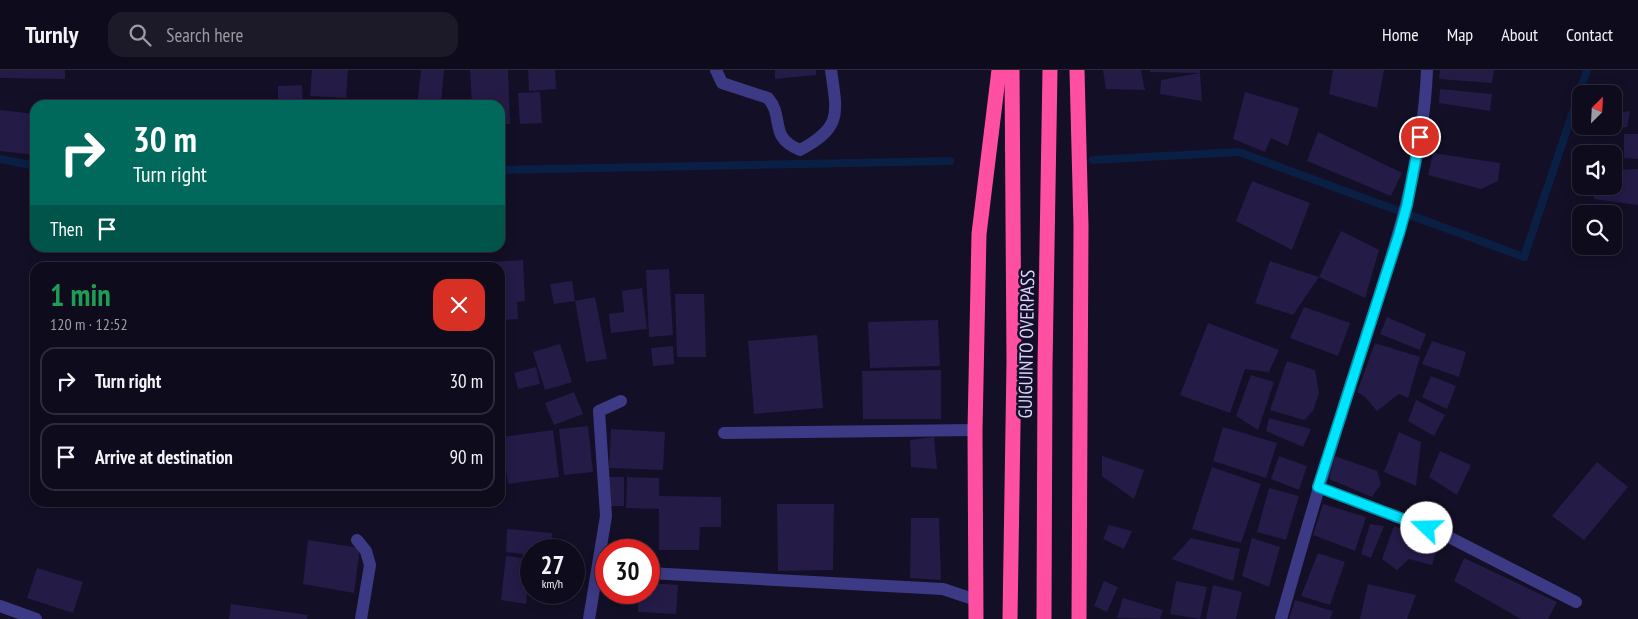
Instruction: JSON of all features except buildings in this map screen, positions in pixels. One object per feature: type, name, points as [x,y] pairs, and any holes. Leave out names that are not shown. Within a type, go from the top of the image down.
[{"type":"highway","points":[[976,619],[979,234],[999,70]]},
{"type":"highway","name":"GUIGUINTO OVERPASS","points":[[1010,619],[1014,362],[1012,70]]},
{"type":"highway","name":"GUIGUINTO OVERPASS","points":[[1044,619],[1044,366],[1050,70]]},
{"type":"highway","points":[[1076,70],[1081,226],[1079,619]]},
{"type":"street","points":[[716,70],[722,83],[768,98],[773,104],[780,134],[787,145],[800,150],[818,141],[830,127],[836,114],[831,70]]},
{"type":"street","points":[[1281,619],[1318,487],[1407,205],[1426,103],[1427,70]]},
{"type":"street","points":[[604,539],[606,516],[599,411],[621,401]]},
{"type":"street","points":[[724,433],[976,430]]},
{"type":"street","points":[[1318,487],[1445,535],[1576,602]]},
{"type":"street","points":[[357,540],[366,551],[370,565],[361,619]]},
{"type":"street","points":[[660,574],[943,589],[976,600]]},
{"type":"street","points":[[589,619],[595,597]]},
{"type":"street","points":[[0,606],[36,619]]},
{"type":"waterway","points":[[1093,160],[1239,152],[1524,257],[1587,70]]},
{"type":"waterway","points":[[0,159],[30,165]]},
{"type":"waterway","points":[[505,170],[950,161]]},
{"type":"route","points":[[1420,137],[1407,205],[1399,234],[1318,487],[1427,528]]}]
